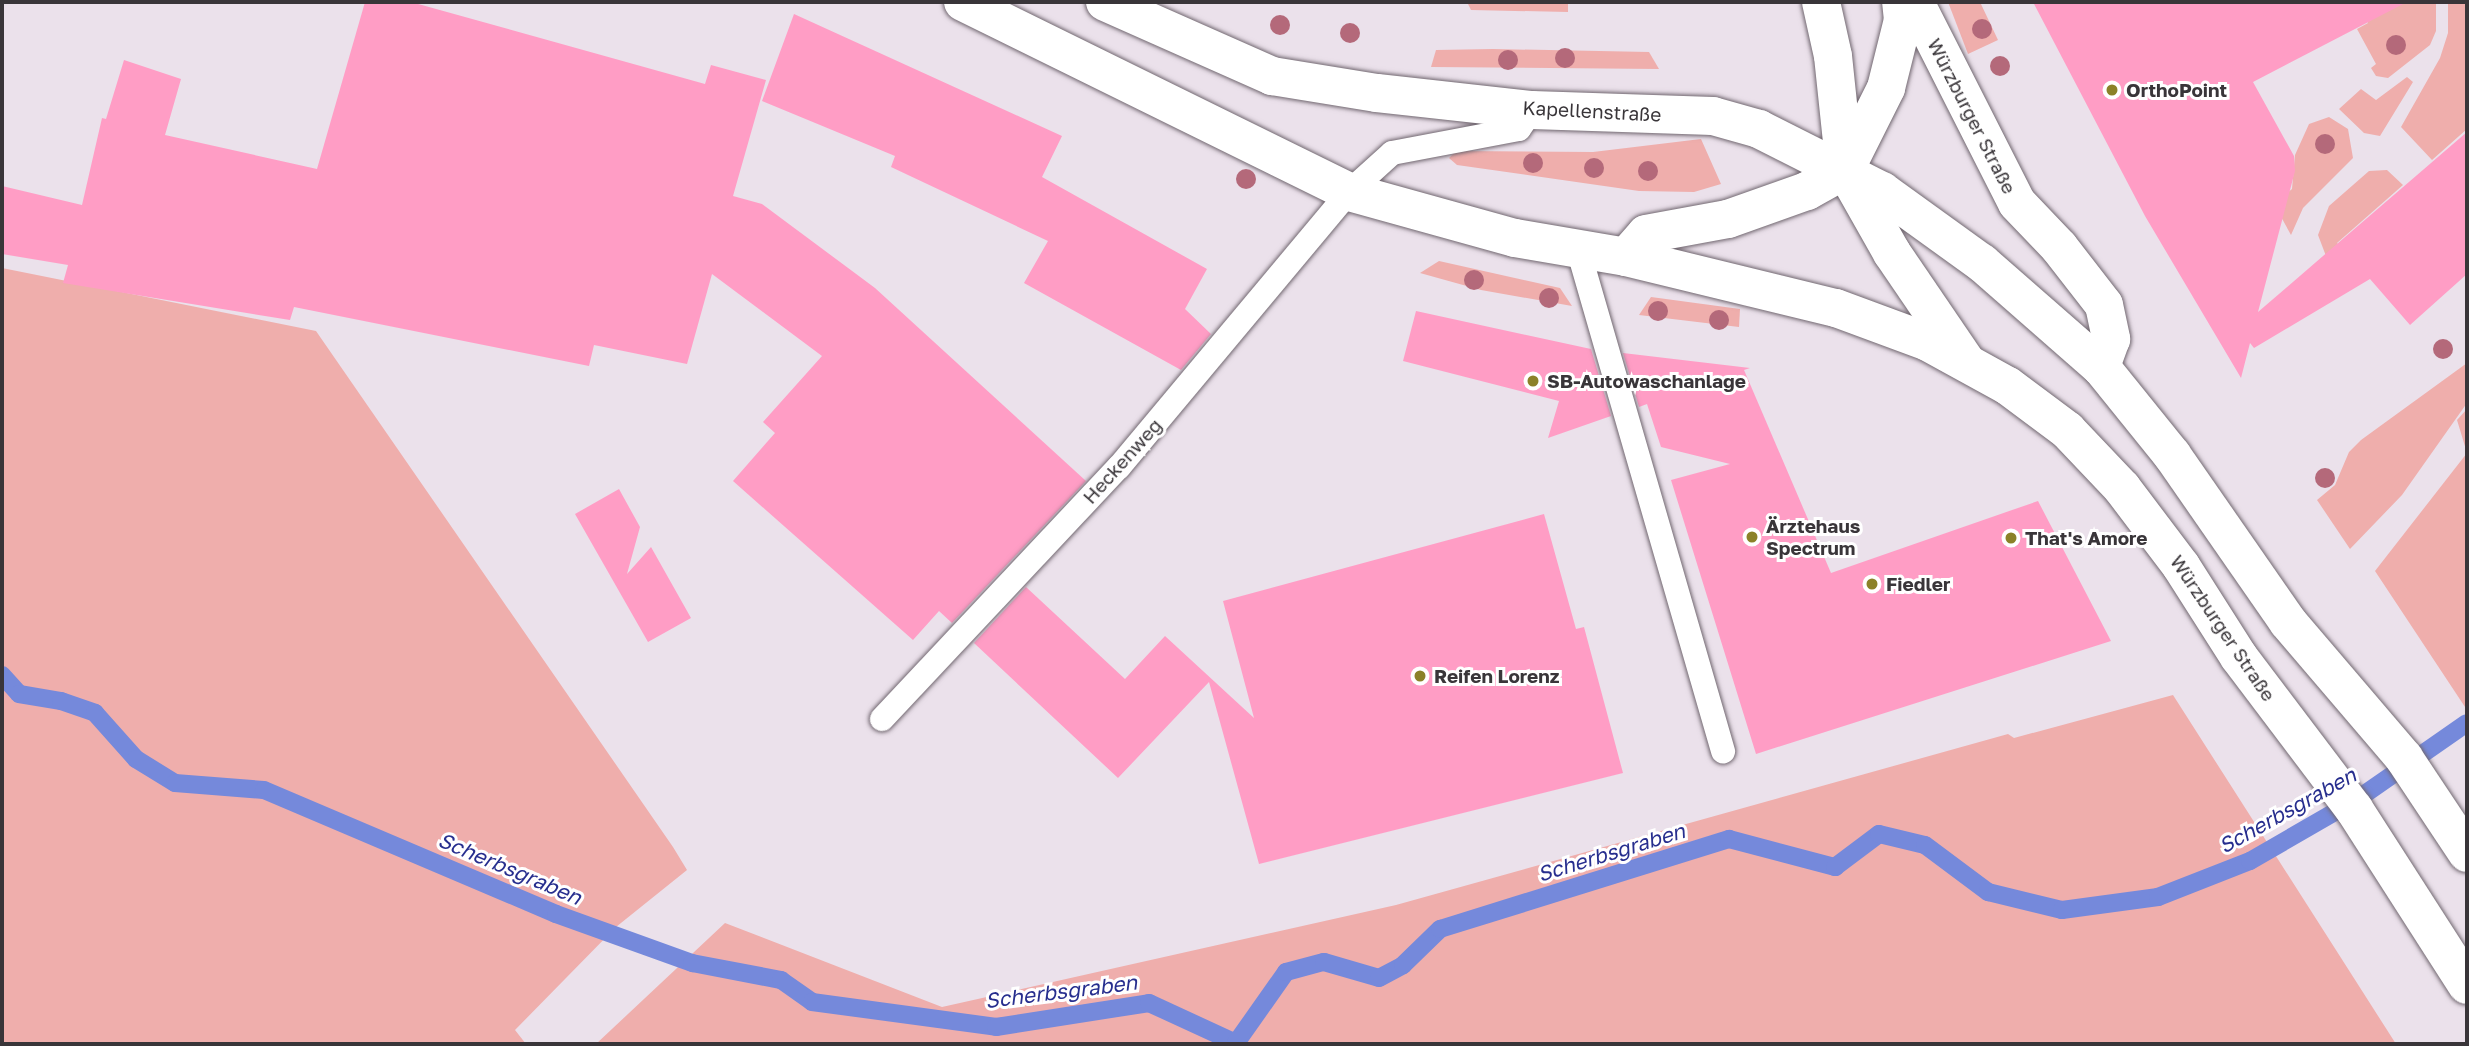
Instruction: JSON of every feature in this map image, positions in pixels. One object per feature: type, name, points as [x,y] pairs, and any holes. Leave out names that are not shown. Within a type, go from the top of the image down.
[{"type":"main road","points":[[963,2],[1349,192],[1404,210],[1578,249],[1626,257],[1836,308],[1965,360]]},
{"type":"main road","name":"Kapellenstraße","points":[[1105,2],[1272,76],[1377,93],[1532,110],[1713,116],[1759,129],[1845,170]]},
{"type":"main road","name":"Würzburger Straße","points":[[1822,2],[1833,56],[1845,170],[1892,253],[1965,360],[2008,386],[2067,430],[2122,488],[2354,809],[2467,985]]},
{"type":"main road","name":"Würzburger Straße","points":[[1845,170],[1886,88],[1903,20],[1901,2]]},
{"type":"main road","name":"Würzburger Straße","points":[[1915,2],[2017,203],[2059,247],[2104,305],[2111,339],[2101,367]]},
{"type":"main road","points":[[1626,257],[1646,234],[1737,217],[1807,191],[1845,170],[1882,191],[1982,263],[2101,367],[2172,455],[2288,622],[2404,758],[2467,853]]},
{"type":"lane","name":"Heckenweg","points":[[882,719],[1119,467],[1349,192],[1392,153],[1519,129],[1532,110]]},
{"type":"lane","points":[[1578,249],[1723,751]]},
{"type":"shaded area","points":[[1467,2],[1568,2],[1568,12],[1471,10]]},
{"type":"shaded area","points":[[1948,2],[1980,2],[1998,40],[1968,54]]},
{"type":"shaded area","points":[[2357,2],[2436,2],[2436,31],[2430,45],[2388,78],[2376,76],[2371,68],[2376,64],[2357,29],[2368,23]]},
{"type":"shaded area","points":[[2448,2],[2467,2],[2467,129],[2432,160],[2401,127],[2440,58],[2448,33]]},
{"type":"shaded area","points":[[1436,50],[1649,52],[1659,69],[1431,67]]},
{"type":"shaded area","points":[[2407,77],[2413,82],[2380,136],[2364,133],[2339,109],[2361,89],[2376,100]]},
{"type":"shaded area","points":[[2329,117],[2348,129],[2353,158],[2303,208],[2291,235],[2274,204],[2292,189],[2295,155],[2309,124]]},
{"type":"shaded area","points":[[1701,139],[1721,184],[1694,192],[1639,191],[1457,165],[1449,158],[1456,151],[1593,152]]},
{"type":"shaded area","points":[[2387,170],[2403,185],[2337,243],[2341,247],[2326,256],[2318,235],[2329,206],[2369,171]]},
{"type":"shaded area","points":[[1439,261],[1560,288],[1572,306],[1481,290],[1420,273]]},
{"type":"shaded area","points":[[2,268],[316,331],[673,847],[687,870],[616,927],[515,1030],[526,1044],[2,1044]]},
{"type":"shaded area","points":[[1651,297],[1740,309],[1739,327],[1639,315]]},
{"type":"shaded area","points":[[2467,363],[2467,403],[2402,495],[2350,549],[2317,500],[2335,485],[2349,452],[2361,440]]},
{"type":"shaded area","points":[[2467,409],[2467,453],[2457,420]]},
{"type":"shaded area","points":[[2467,453],[2467,710],[2375,571]]},
{"type":"shaded area","points":[[2173,695],[2396,1044],[596,1044],[725,923],[942,1007],[1396,905],[2008,734],[2014,738]]},
{"type":"building","points":[[365,2],[411,2],[705,84],[711,65],[766,80],[733,196],[762,204],[875,288],[1086,481],[952,623],[939,611],[913,640],[733,481],[775,433],[763,422],[822,356],[712,274],[687,364],[594,345],[589,366],[294,307],[290,320],[63,283],[68,265],[2,254],[2,186],[82,205],[102,118],[106,119],[124,60],[181,79],[165,135],[317,169]]},
{"type":"building","points":[[2033,2],[2407,2],[2253,82],[2294,156],[2295,171],[2258,312],[2467,132],[2467,274],[2410,325],[2370,279],[2254,348],[2250,343],[2241,378],[2145,216]]},
{"type":"building","points":[[794,14],[1062,136],[1042,177],[1207,269],[1185,309],[1211,334],[1181,370],[1024,283],[1048,241],[891,167],[895,156],[762,101]]},
{"type":"building","name":"SB-Autowaschanlage","points":[[1416,311],[1591,349],[1611,416],[1548,438],[1559,401],[1403,361]]},
{"type":"building","name":"Ärztehaus Spectrum","points":[[1623,353],[1750,368],[1744,370],[1831,573],[2038,501],[2111,641],[1756,754],[1671,480],[1730,464],[1661,447],[1647,404],[1639,407]]},
{"type":"building","points":[[619,489],[640,527],[627,574],[651,547],[691,618],[648,642],[575,514]]},
{"type":"building","name":"Reifen Lorenz","points":[[1544,514],[1576,629],[1584,627],[1623,773],[1259,864],[1209,682],[1118,778],[974,643],[1026,587],[1125,679],[1165,636],[1254,718],[1223,601]]},
{"type":"waterway","name":"Scherbsgraben","points":[[2,675],[19,694],[61,701],[95,713],[136,759],[175,783],[264,790],[556,914],[692,963],[781,980],[812,1002],[996,1027],[1149,1003],[1236,1043],[1286,972],[1324,962],[1379,978],[1403,965],[1440,929],[1729,839],[1835,867],[1879,834],[1925,845],[1988,892],[2062,910],[2158,897],[2250,861],[2359,798],[2467,723]]},
{"type":"place","name":"OrthoPoint","points":[[2112,90]]},
{"type":"place","name":"SB-Autowaschanlage","points":[[1533,381]]},
{"type":"place","name":"Ärztehaus Spectrum","points":[[1752,537]]},
{"type":"place","name":"That's Amore","points":[[2011,538]]},
{"type":"place","name":"Fiedler","points":[[1872,584]]},
{"type":"place","name":"Reifen Lorenz","points":[[1420,676]]}]
